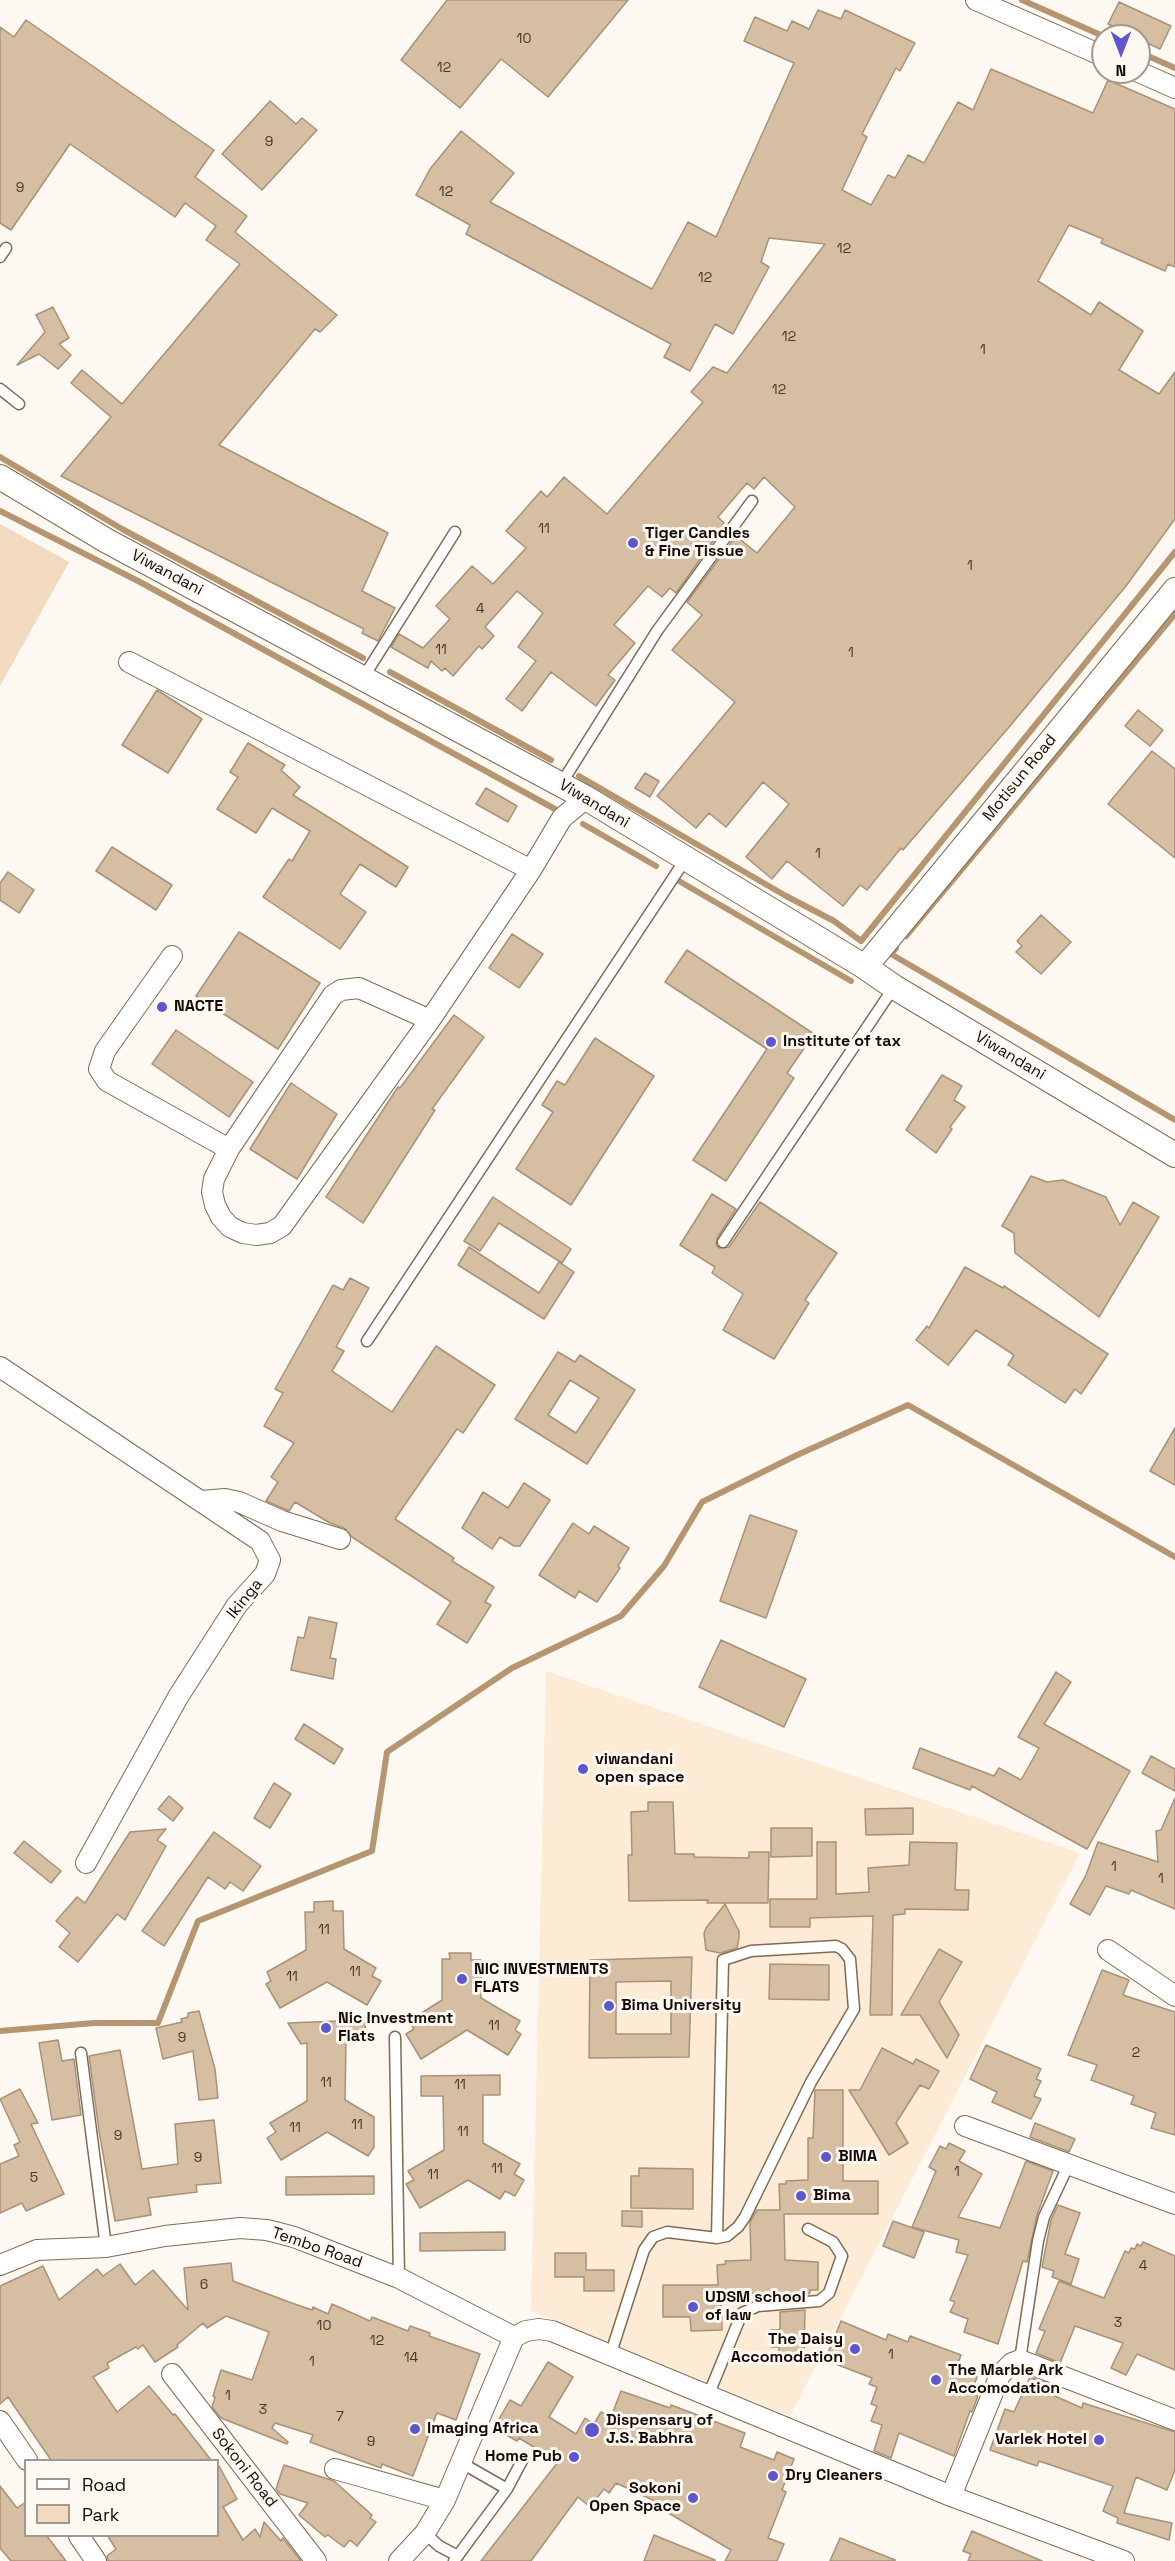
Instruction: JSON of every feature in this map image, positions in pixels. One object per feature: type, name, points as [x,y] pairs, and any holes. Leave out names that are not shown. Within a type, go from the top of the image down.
[{"type":"street","points":[[976,0],[1091,51]]},
{"type":"street","points":[[1151,77],[1175,88]]},
{"type":"street","name":"Viwandani","points":[[0,477],[107,541],[586,798],[865,967],[894,987],[1175,1155]]},
{"type":"street","name":"Motisun Road","points":[[865,967],[1175,590]]},
{"type":"street","points":[[129,662],[531,870]]},
{"type":"street","points":[[430,1020],[358,988],[341,990],[333,995],[229,1149],[214,1179],[212,1192],[221,1217],[237,1230],[256,1235],[270,1233],[282,1226],[430,1020],[531,870],[562,818],[586,798]]},
{"type":"street","points":[[172,956],[105,1051],[99,1069],[107,1081],[229,1149]]},
{"type":"street","name":"Ikinga","points":[[0,1367],[260,1541],[270,1560],[265,1574],[237,1605],[178,1697],[86,1863]]},
{"type":"street","points":[[202,1501],[225,1499],[239,1502],[282,1521],[340,1539]]},
{"type":"street","points":[[1108,1950],[1175,1996]]},
{"type":"street","points":[[964,2126],[1175,2204]]},
{"type":"street","name":"Tembo Road","points":[[0,2265],[37,2250],[106,2247],[165,2236],[240,2228],[267,2230],[294,2237],[399,2278],[514,2337]]},
{"type":"street","points":[[399,2561],[425,2533],[445,2500],[514,2337],[526,2331],[539,2329],[552,2331],[951,2496],[1119,2560]]},
{"type":"street","points":[[951,2496],[1000,2375],[1012,2363],[1020,2360],[1175,2420]]},
{"type":"street","name":"Sokoni Road","points":[[172,2374],[316,2561]]},
{"type":"street","points":[[0,2421],[26,2459]]},
{"type":"street","points":[[335,2469],[445,2500]]},
{"type":"street","points":[[80,2537],[96,2561]]},
{"type":"lane","points":[[0,389],[19,404]]},
{"type":"lane","points":[[561,785],[657,631],[752,501]]},
{"type":"lane","points":[[363,678],[454,532]]},
{"type":"lane","points":[[368,1341],[685,860]]},
{"type":"lane","points":[[723,1242],[894,987]]},
{"type":"lane","points":[[610,2356],[644,2250],[653,2237],[667,2232],[717,2238],[727,2236],[745,2217],[811,2082],[854,2008],[850,1959],[842,1949],[836,1946],[751,1951],[723,1960],[717,2238]]},
{"type":"lane","points":[[395,2037],[399,2278]]},
{"type":"lane","points":[[81,2053],[106,2247]]},
{"type":"lane","points":[[1020,2360],[1038,2241],[1044,2217],[1069,2164]]},
{"type":"lane","points":[[708,2396],[742,2313],[758,2306],[819,2301],[829,2292],[842,2256],[833,2242],[808,2229]]},
{"type":"lane","points":[[425,2533],[456,2559],[507,2489],[524,2457]]},
{"type":"lane","points":[[460,2462],[507,2489]]},
{"type":"shaded area","points":[[546,1671],[1080,1853],[790,2416],[531,2311]]},
{"type":"green space","points":[[0,524],[69,562],[0,686]]},
{"type":"building","points":[[447,0],[628,0],[548,97],[501,59],[460,108],[401,60]]},
{"type":"building","points":[[1119,2],[1171,26],[1160,49],[1151,45],[1151,24],[1108,24]]},
{"type":"building","points":[[818,10],[841,19],[845,10],[915,43],[900,71],[896,68],[862,134],[867,137],[842,190],[871,205],[888,175],[895,178],[908,155],[924,163],[958,102],[973,110],[991,69],[1093,113],[1106,84],[1117,84],[1175,109],[1175,267],[1168,264],[1165,271],[1101,243],[1103,239],[1069,225],[1038,281],[1091,315],[1099,302],[1143,331],[1119,370],[1159,394],[1175,372],[1175,519],[1126,586],[1010,726],[903,850],[901,848],[867,890],[860,885],[843,906],[787,861],[772,879],[746,857],[789,804],[763,782],[726,827],[709,813],[696,828],[657,796],[735,702],[672,650],[702,615],[687,602],[736,536],[757,553],[795,507],[764,477],[754,489],[747,483],[718,517],[724,526],[676,593],[670,588],[662,597],[648,586],[614,625],[635,643],[608,675],[615,680],[596,706],[551,672],[522,711],[506,699],[536,661],[518,647],[543,613],[517,591],[485,627],[494,636],[482,649],[479,646],[453,676],[445,668],[442,671],[431,661],[428,668],[391,647],[399,634],[423,648],[450,619],[436,606],[472,566],[493,584],[526,548],[506,531],[541,491],[547,497],[564,477],[607,514],[703,402],[691,392],[713,367],[727,373],[825,244],[769,238],[761,262],[769,267],[733,334],[715,324],[690,371],[664,357],[671,344],[466,234],[470,225],[416,195],[430,169],[461,131],[514,173],[490,202],[652,289],[688,222],[716,237],[794,63],[744,41],[755,17],[787,31],[792,21],[809,29]]},
{"type":"building","points":[[26,20],[214,150],[195,177],[247,216],[235,232],[337,315],[320,332],[315,329],[219,445],[388,533],[362,591],[395,608],[378,641],[362,633],[364,629],[61,476],[111,417],[71,383],[82,370],[122,404],[240,264],[206,240],[216,226],[185,203],[175,217],[70,144],[11,230],[0,223],[0,27],[14,37]]},
{"type":"building","points":[[270,101],[296,124],[302,118],[317,130],[262,190],[222,154]]},
{"type":"building","points":[[53,307],[69,338],[59,344],[71,355],[58,369],[39,354],[17,365],[45,332],[36,315]]},
{"type":"building","points":[[157,690],[202,719],[168,773],[122,745]]},
{"type":"building","points":[[1138,710],[1163,730],[1150,746],[1125,726]]},
{"type":"building","points":[[248,743],[285,765],[281,770],[300,787],[293,795],[408,867],[396,887],[360,864],[340,894],[366,912],[340,949],[263,897],[289,859],[292,861],[310,831],[272,808],[256,833],[217,809],[238,777],[230,772]]},
{"type":"building","points":[[1152,751],[1175,769],[1175,858],[1108,804]]},
{"type":"building","points":[[645,773],[659,781],[650,797],[635,788]]},
{"type":"building","points":[[486,788],[517,806],[508,822],[476,804]]},
{"type":"building","points":[[112,847],[172,885],[156,910],[96,871]]},
{"type":"building","points":[[8,872],[34,890],[19,913],[0,900],[0,883]]},
{"type":"building","points":[[1041,915],[1071,942],[1041,974],[1016,952],[1022,946],[1017,941]]},
{"type":"building","points":[[239,932],[320,983],[278,1049],[196,996]]},
{"type":"building","points":[[512,934],[543,954],[519,988],[489,968]]},
{"type":"building","points":[[687,950],[814,1034],[787,1073],[794,1078],[726,1181],[693,1160],[767,1049],[665,982]]},
{"type":"building","points":[[454,1015],[484,1037],[432,1109],[435,1110],[363,1223],[326,1197],[398,1087],[400,1088]]},
{"type":"building","points":[[176,1030],[253,1082],[229,1117],[152,1064]]},
{"type":"building","points":[[595,1038],[654,1076],[571,1205],[516,1169],[553,1112],[542,1105],[557,1081],[565,1085]]},
{"type":"building","points":[[942,1075],[962,1086],[954,1100],[965,1107],[950,1127],[952,1129],[936,1153],[906,1130]]},
{"type":"building","points":[[291,1083],[337,1114],[297,1179],[250,1149]]},
{"type":"building","points":[[1031,1176],[1047,1182],[1063,1180],[1106,1197],[1120,1225],[1133,1202],[1159,1217],[1099,1317],[1015,1253],[1014,1233],[1002,1226]]},
{"type":"building","points":[[712,1194],[736,1209],[717,1238],[716,1245],[719,1248],[729,1247],[760,1202],[837,1253],[805,1300],[809,1303],[774,1359],[723,1330],[743,1294],[712,1273],[715,1267],[680,1245]]},
{"type":"building","points":[[493,1197],[571,1249],[562,1263],[499,1223],[480,1251],[464,1241]]},
{"type":"building","points":[[469,1247],[539,1293],[559,1262],[574,1272],[544,1319],[458,1265]]},
{"type":"building","points":[[965,1267],[1003,1288],[1004,1286],[1108,1354],[1081,1394],[1075,1389],[1065,1403],[1008,1365],[1014,1355],[976,1330],[948,1365],[916,1340],[927,1326],[929,1328]]},
{"type":"building","points":[[350,1278],[369,1288],[336,1347],[344,1351],[332,1371],[392,1412],[436,1346],[495,1385],[463,1433],[457,1429],[395,1519],[454,1558],[452,1561],[494,1587],[485,1602],[491,1605],[467,1643],[437,1624],[451,1602],[352,1537],[344,1528],[330,1523],[295,1502],[289,1511],[266,1501],[278,1482],[271,1477],[294,1443],[264,1426],[283,1393],[275,1389],[333,1285],[343,1290]]},
{"type":"building","points":[[558,1352],[575,1362],[580,1355],[635,1390],[587,1464],[515,1419]],"holes":[[[570,1380],[599,1398],[576,1433],[548,1415]]]},
{"type":"building","points":[[1175,1428],[1175,1485],[1150,1471]]},
{"type":"building","points":[[524,1483],[550,1500],[520,1546],[514,1546],[500,1537],[492,1549],[462,1528],[483,1492],[508,1508]]},
{"type":"building","points":[[750,1515],[797,1531],[766,1618],[720,1601]]},
{"type":"building","points":[[573,1523],[589,1534],[594,1526],[629,1548],[618,1566],[620,1568],[597,1602],[579,1591],[575,1598],[539,1575]]},
{"type":"building","points":[[309,1617],[337,1623],[330,1658],[336,1659],[333,1679],[291,1670],[298,1637],[304,1638]]},
{"type":"building","points":[[721,1640],[806,1679],[784,1727],[699,1687]]},
{"type":"building","points":[[1056,1672],[1071,1682],[1044,1724],[1130,1771],[1087,1849],[972,1786],[970,1790],[913,1768],[920,1748],[994,1776],[999,1768],[1021,1780],[1039,1748],[1018,1737]]},
{"type":"building","points":[[304,1724],[343,1749],[334,1764],[295,1739]]},
{"type":"building","points":[[1151,1756],[1175,1769],[1175,1791],[1142,1773]]},
{"type":"building","points":[[274,1783],[291,1794],[270,1828],[254,1818]]},
{"type":"building","points":[[169,1796],[183,1808],[173,1821],[158,1809]]},
{"type":"building","points":[[1175,1798],[1175,1909],[1131,1890],[1129,1894],[1106,1886],[1090,1915],[1070,1904],[1086,1875],[1098,1842],[1158,1862],[1156,1831],[1161,1830]]},
{"type":"building","points":[[648,1802],[673,1802],[675,1854],[694,1854],[694,1857],[749,1858],[749,1852],[769,1852],[768,1903],[707,1903],[708,1900],[629,1901],[628,1855],[632,1855],[631,1812],[648,1811]]},
{"type":"building","points":[[913,1808],[913,1834],[866,1835],[865,1809]]},
{"type":"building","points":[[771,1828],[812,1828],[812,1856],[771,1857]]},
{"type":"building","points":[[166,1829],[157,1840],[166,1846],[125,1920],[117,1914],[78,1962],[59,1947],[70,1933],[56,1921],[77,1897],[85,1903],[130,1832]]},
{"type":"building","points":[[214,1832],[261,1866],[243,1891],[230,1882],[225,1889],[208,1877],[164,1946],[142,1931]]},
{"type":"building","points":[[24,1841],[61,1871],[51,1883],[14,1853]]},
{"type":"building","points":[[817,1842],[836,1842],[836,1894],[869,1892],[868,1868],[909,1865],[910,1842],[957,1843],[955,1890],[969,1890],[968,1910],[905,1909],[905,1914],[893,1915],[892,2015],[870,2015],[873,1916],[810,1918],[810,1927],[770,1927],[770,1899],[817,1899]]},
{"type":"building","points":[[333,1901],[333,1911],[343,1911],[344,1949],[376,1968],[372,1976],[381,1981],[367,2005],[327,1982],[280,2008],[266,1984],[271,1981],[267,1972],[306,1950],[305,1912],[314,1912],[314,1902]]},
{"type":"building","points":[[725,1904],[739,1931],[737,1948],[720,1953],[706,1950],[704,1934],[706,1928]]},
{"type":"building","points":[[939,1949],[962,1962],[939,2002],[959,2035],[947,2058],[920,2015],[901,2015]]},
{"type":"building","points":[[449,1953],[471,1953],[471,1960],[481,1960],[481,1998],[520,2021],[515,2030],[521,2034],[508,2055],[467,2030],[421,2059],[406,2034],[414,2029],[409,2021],[442,2000],[442,1959],[450,1959]]},
{"type":"building","points":[[692,1957],[689,2057],[589,2058],[590,1960]],"holes":[[[671,1981],[671,2034],[616,2034],[616,1982]]]},
{"type":"building","points":[[770,1964],[829,1965],[829,2000],[769,1999]]},
{"type":"building","points":[[1102,1970],[1129,1980],[1123,1995],[1175,2012],[1175,2135],[1151,2128],[1156,2113],[1131,2104],[1134,2096],[1091,2080],[1097,2065],[1068,2055]]},
{"type":"building","points":[[199,2011],[215,2069],[218,2098],[199,2100],[193,2051],[163,2059],[156,2028],[182,2022],[181,2019],[188,2017],[188,2013]]},
{"type":"building","points":[[365,2020],[366,2041],[346,2042],[345,2100],[374,2117],[374,2147],[368,2156],[327,2132],[281,2160],[267,2138],[276,2132],[270,2123],[307,2101],[307,2043],[301,2044],[288,2023]]},
{"type":"building","points":[[58,2040],[62,2061],[74,2059],[81,2115],[52,2120],[39,2043]]},
{"type":"building","points":[[986,2045],[1041,2069],[1036,2079],[1041,2081],[1034,2096],[1041,2099],[1031,2119],[992,2102],[997,2092],[970,2079]]},
{"type":"building","points":[[882,2048],[913,2064],[916,2059],[939,2071],[929,2089],[920,2085],[896,2123],[908,2143],[889,2155],[849,2090],[860,2090]]},
{"type":"building","points":[[120,2050],[142,2169],[178,2164],[175,2124],[214,2120],[221,2183],[196,2185],[197,2192],[148,2198],[151,2215],[115,2221],[89,2056]]},
{"type":"building","points":[[500,2075],[500,2095],[483,2095],[483,2143],[520,2164],[514,2174],[524,2180],[515,2196],[505,2191],[500,2199],[468,2180],[420,2208],[406,2184],[414,2180],[408,2171],[444,2150],[443,2096],[421,2096],[421,2076]]},
{"type":"building","points":[[20,2089],[38,2123],[31,2124],[64,2194],[26,2211],[22,2203],[0,2213],[0,2164],[19,2156],[14,2145],[20,2142],[0,2099]]},
{"type":"building","points":[[815,2090],[843,2090],[843,2181],[878,2181],[878,2214],[784,2214],[785,2260],[818,2262],[818,2290],[810,2290],[810,2293],[805,2295],[780,2297],[780,2292],[721,2295],[722,2330],[691,2331],[690,2317],[663,2317],[663,2285],[718,2285],[717,2265],[726,2264],[725,2261],[751,2260],[750,2222],[757,2210],[780,2210],[779,2184],[786,2184],[786,2181],[808,2180],[808,2138],[813,2138]]},
{"type":"building","points":[[1035,2123],[1075,2139],[1069,2152],[1030,2137]]},
{"type":"building","points":[[949,2143],[965,2151],[959,2161],[982,2174],[958,2217],[1000,2228],[1026,2161],[1053,2171],[1037,2215],[1027,2262],[1023,2261],[998,2344],[964,2332],[968,2319],[950,2312],[955,2302],[950,2300],[968,2255],[956,2252],[959,2240],[912,2227],[936,2171],[929,2167],[940,2146],[946,2149]]},
{"type":"building","points":[[639,2168],[693,2169],[693,2209],[631,2208],[631,2176],[639,2176]]},
{"type":"building","points":[[374,2176],[374,2194],[286,2195],[286,2177]]},
{"type":"building","points":[[1058,2205],[1080,2213],[1065,2254],[1079,2259],[1071,2284],[1052,2277],[1054,2271],[1042,2267],[1051,2220]]},
{"type":"building","points":[[622,2211],[642,2211],[642,2227],[622,2226]]},
{"type":"building","points":[[893,2221],[924,2232],[914,2258],[883,2246]]},
{"type":"building","points":[[505,2232],[505,2250],[420,2251],[420,2233]]},
{"type":"building","points":[[1143,2242],[1175,2256],[1175,2370],[1137,2354],[1126,2375],[1111,2368],[1123,2343],[1075,2326],[1060,2363],[1036,2353],[1045,2331],[1039,2329],[1059,2281],[1104,2298],[1125,2251],[1129,2253],[1131,2248],[1135,2249],[1137,2244],[1141,2246]]},
{"type":"building","points":[[555,2253],[586,2253],[586,2270],[614,2270],[614,2291],[584,2291],[584,2277],[555,2277]]},
{"type":"building","points":[[231,2263],[233,2281],[289,2302],[312,2310],[313,2307],[328,2314],[332,2304],[370,2321],[372,2317],[408,2331],[410,2326],[430,2333],[429,2336],[480,2354],[456,2420],[437,2413],[413,2476],[382,2464],[381,2468],[310,2442],[313,2435],[275,2423],[272,2428],[288,2442],[287,2444],[221,2418],[212,2407],[221,2370],[252,2380],[269,2332],[226,2316],[207,2328],[203,2323],[177,2345],[178,2347],[155,2362],[143,2345],[107,2363],[109,2368],[93,2377],[117,2412],[149,2386],[173,2415],[175,2414],[210,2459],[50,2459],[8,2397],[0,2404],[0,2286],[43,2266],[59,2300],[97,2269],[103,2276],[120,2264],[135,2285],[153,2270],[188,2310],[184,2268]]},
{"type":"building","points":[[805,2310],[804,2355],[779,2355],[779,2347],[771,2347],[771,2330],[780,2330],[780,2312]]},
{"type":"building","points":[[841,2321],[886,2340],[888,2334],[908,2342],[910,2336],[961,2355],[956,2369],[977,2377],[971,2394],[978,2396],[972,2412],[970,2411],[954,2456],[899,2433],[891,2458],[874,2451],[882,2425],[871,2421],[877,2406],[871,2404],[877,2387],[869,2384],[872,2378],[825,2360]]},
{"type":"building","points":[[548,2362],[573,2377],[549,2417],[576,2434],[585,2418],[594,2424],[601,2412],[611,2417],[621,2391],[670,2408],[671,2405],[745,2433],[740,2447],[774,2460],[777,2452],[794,2459],[782,2490],[786,2492],[768,2538],[784,2544],[777,2561],[725,2561],[731,2550],[655,2505],[657,2502],[616,2483],[609,2493],[604,2489],[590,2507],[578,2497],[531,2561],[481,2561],[558,2462],[519,2438],[517,2441],[494,2428],[510,2400],[521,2406]]},
{"type":"building","points":[[1030,2377],[1052,2385],[1048,2393],[1082,2408],[1083,2403],[1175,2432],[1175,2470],[1167,2490],[1136,2477],[1124,2513],[1172,2523],[1169,2540],[1117,2523],[1118,2518],[1103,2511],[1113,2486],[1039,2461],[1037,2466],[990,2450],[1005,2409],[1014,2412]]},
{"type":"building","points":[[284,2465],[334,2481],[372,2515],[370,2518],[376,2522],[357,2546],[350,2540],[344,2547],[328,2535],[325,2537],[299,2515],[308,2503],[280,2494],[276,2489]]},
{"type":"building","points":[[219,2466],[237,2499],[223,2507],[243,2540],[255,2529],[260,2537],[264,2522],[281,2541],[283,2538],[301,2561],[108,2561],[107,2556],[116,2549],[108,2537],[219,2537]]},
{"type":"building","points":[[0,2486],[17,2508],[24,2503],[24,2537],[48,2537],[66,2561],[11,2561],[0,2548]]},
{"type":"building","points":[[972,2531],[1042,2561],[968,2561],[971,2554],[963,2551]]},
{"type":"building","points":[[654,2535],[715,2560],[715,2561],[644,2561]]},
{"type":"building","points":[[840,2538],[895,2560],[895,2561],[830,2561]]},
{"type":"waterway","points":[[1022,0],[1091,31]]},
{"type":"waterway","points":[[1151,57],[1175,68]]},
{"type":"waterway","points":[[0,457],[122,529],[363,658]]},
{"type":"waterway","points":[[0,511],[140,582],[555,809]]},
{"type":"waterway","points":[[579,776],[786,896],[834,921],[861,941],[1175,552]]},
{"type":"waterway","points":[[906,936],[1175,614]]},
{"type":"waterway","points":[[390,672],[551,760]]},
{"type":"waterway","points":[[583,824],[656,866]]},
{"type":"waterway","points":[[679,881],[851,981]]},
{"type":"waterway","points":[[896,948],[891,954],[1175,1120]]},
{"type":"waterway","points":[[0,2031],[94,2023],[158,2023],[198,1921],[372,1851],[387,1752],[512,1668],[621,1616],[664,1566],[702,1502],[795,1456],[908,1405],[1175,1557]]},
{"type":"place","name":"Tiger Candles & Fine Tissue","points":[[633,543]]},
{"type":"place","name":"NACTE","points":[[162,1007]]},
{"type":"place","name":"Institute of tax","points":[[771,1042]]},
{"type":"place","name":"viwandani open space","points":[[583,1769]]},
{"type":"place","name":"NIC INVESTMENTS FLATS","points":[[462,1979]]},
{"type":"place","name":"Bima University","points":[[609,2006]]},
{"type":"place","name":"Nic Investment Flats","points":[[326,2028]]},
{"type":"place","name":"BIMA","points":[[826,2157]]},
{"type":"place","name":"Bima","points":[[801,2196]]},
{"type":"place","name":"UDSM school of law","points":[[693,2307]]},
{"type":"place","name":"The Daisy Accomodation","points":[[855,2349]]},
{"type":"place","name":"The Marble Ark Accomodation","points":[[936,2380]]},
{"type":"place","name":"Imaging Africa","points":[[415,2429]]},
{"type":"place","name":"Dispensary of J.S. Babhra","points":[[592,2430]]},
{"type":"place","name":"Varlek Hotel","points":[[1099,2440]]},
{"type":"place","name":"Home Pub","points":[[574,2457]]},
{"type":"place","name":"Dry Cleaners","points":[[773,2476]]},
{"type":"place","name":"Sokoni Open Space","points":[[693,2498]]}]
